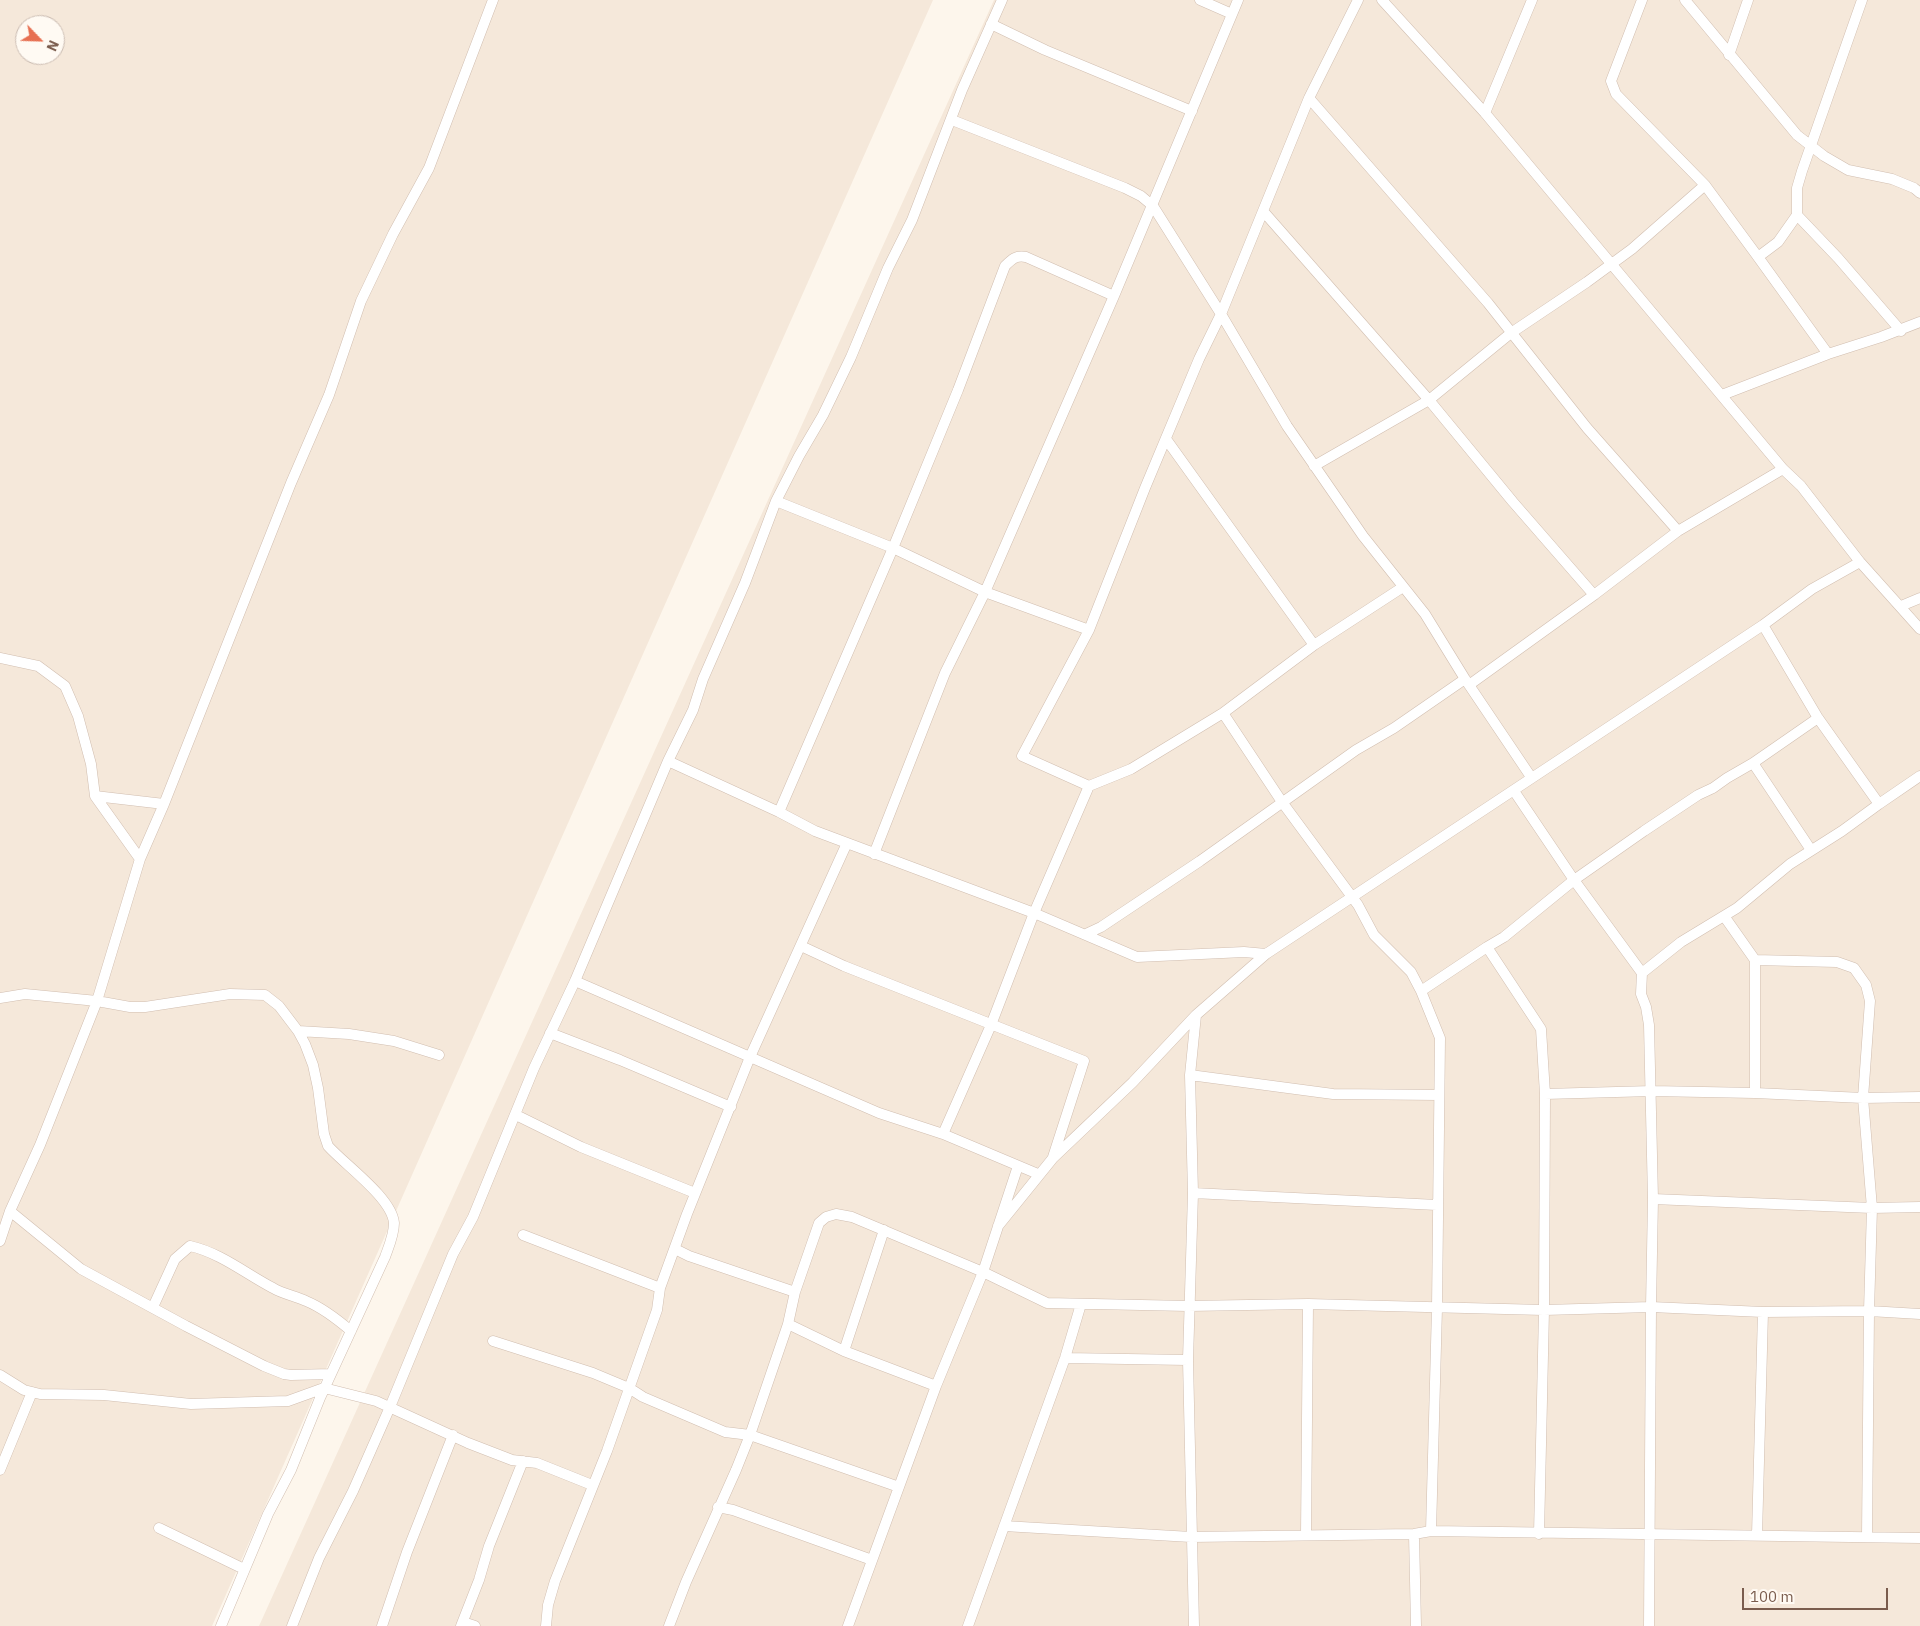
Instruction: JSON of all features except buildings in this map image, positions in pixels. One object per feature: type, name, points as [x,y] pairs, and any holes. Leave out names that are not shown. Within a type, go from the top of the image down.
[{"type":"street","points":[[0,1241],[10,1211],[40,1145],[97,1001],[140,859],[164,804],[291,483],[328,395],[361,301],[393,234],[429,168],[494,0]]},
{"type":"street","points":[[292,1626],[319,1558],[353,1490],[390,1407],[449,1263],[473,1217],[550,1033],[575,981],[668,761],[693,710],[703,679],[741,592],[776,501],[823,415],[851,357],[888,268],[912,220],[962,90],[1002,0]]},
{"type":"street","points":[[1200,0],[1232,14]]},
{"type":"street","points":[[874,854],[945,673],[985,592],[1114,296],[1238,0]]},
{"type":"street","points":[[1089,786],[1022,756],[1089,630],[1136,509],[1199,359],[1221,314],[1309,98],[1358,0]]},
{"type":"street","points":[[1382,0],[1485,114],[1782,469],[1802,486],[1860,562],[1920,629]]},
{"type":"street","points":[[1642,0],[1611,81],[1616,94],[1705,185],[1828,354]]},
{"type":"street","points":[[1684,0],[1797,135],[1824,156],[1848,170],[1892,179],[1920,192]]},
{"type":"street","points":[[1730,55],[1748,0]]},
{"type":"street","points":[[1758,257],[1778,242],[1797,215],[1797,188],[1862,0]]},
{"type":"street","points":[[1485,114],[1531,1]]},
{"type":"street","points":[[991,24],[1045,50],[1192,111]]},
{"type":"street","points":[[1309,98],[1488,303],[1587,428],[1678,531]]},
{"type":"street","points":[[952,120],[1125,188],[1153,206],[1221,314],[1287,426],[1363,536],[1425,614],[1467,682],[1531,778]]},
{"type":"street","points":[[1314,466],[1429,400],[1511,333],[1632,249],[1705,185]]},
{"type":"street","points":[[1263,211],[1429,400],[1513,502],[1594,595]]},
{"type":"street","points":[[1797,215],[1838,258],[1901,331]]},
{"type":"street","points":[[779,812],[893,548],[958,390],[1005,266],[1011,259],[1018,256],[1026,257],[1114,296]]},
{"type":"street","points":[[1722,395],[1828,354],[1901,331],[1920,322]]},
{"type":"street","points":[[1166,439],[1314,645]]},
{"type":"street","points":[[1086,934],[1101,927],[1200,861],[1356,750],[1467,682],[1594,595],[1678,531],[1782,469]]},
{"type":"street","points":[[776,501],[893,548],[985,592],[1089,630]]},
{"type":"street","points":[[998,1226],[1038,1174],[1053,1158],[1134,1082],[1196,1015],[1266,954],[1763,625],[1812,589],[1860,562]]},
{"type":"street","points":[[942,1134],[991,1025],[1034,913],[1089,786],[1131,769],[1223,713],[1314,645],[1403,587]]},
{"type":"street","points":[[1900,606],[1920,598]]},
{"type":"street","points":[[1763,625],[1818,718],[1879,804]]},
{"type":"street","points":[[0,658],[38,666],[65,686],[78,716],[91,764],[95,796],[140,859]]},
{"type":"street","points":[[1223,713],[1282,802],[1350,897],[1358,905],[1374,935],[1410,972],[1421,991],[1440,1038],[1437,1308],[1431,1531]]},
{"type":"street","points":[[1421,991],[1504,937],[1574,880],[1698,795],[1753,763],[1818,718]]},
{"type":"street","points":[[668,761],[779,812],[815,831],[1034,913],[1137,957],[1244,952],[1266,954]]},
{"type":"street","points":[[1753,763],[1812,850]]},
{"type":"street","points":[[1642,972],[1681,942],[1724,916],[1790,864],[1842,831],[1920,776]]},
{"type":"street","points":[[1514,790],[1574,880],[1642,972],[1641,994],[1646,1007],[1649,1025],[1652,1091],[1653,1199],[1649,1626]]},
{"type":"street","points":[[95,796],[164,804]]},
{"type":"street","points":[[546,1626],[548,1605],[555,1581],[607,1450],[657,1310],[660,1288],[695,1193],[750,1057],[847,843]]},
{"type":"street","points":[[1724,916],[1755,960],[1755,1093]]},
{"type":"street","points":[[801,946],[844,966],[1084,1060],[1053,1158]]},
{"type":"street","points":[[1487,947],[1541,1029],[1545,1094],[1544,1310],[1539,1534]]},
{"type":"street","points":[[1755,960],[1837,962],[1854,968],[1866,985],[1870,1001],[1863,1098],[1872,1208],[1867,1537]]},
{"type":"street","points":[[575,981],[879,1113],[942,1134],[1038,1174]]},
{"type":"street","points":[[0,998],[25,994],[97,1001],[130,1007],[145,1007],[230,994],[265,995],[278,1006],[298,1031],[313,1065],[324,1134],[328,1146],[385,1202],[394,1222],[392,1238],[385,1257],[324,1388],[297,1457],[268,1514],[221,1626]]},
{"type":"street","points":[[1194,1626],[1188,1306],[1193,1193],[1190,1076],[1196,1015]]},
{"type":"street","points":[[298,1031],[349,1034],[394,1042],[439,1054]]},
{"type":"street","points":[[550,1033],[731,1107]]},
{"type":"street","points":[[1190,1076],[1333,1094],[1439,1095]]},
{"type":"street","points":[[1545,1094],[1652,1091],[1863,1098],[1920,1097]]},
{"type":"street","points":[[516,1115],[581,1147],[695,1193]]},
{"type":"street","points":[[848,1626],[936,1386],[983,1272],[1018,1166]]},
{"type":"street","points":[[1193,1193],[1437,1205]]},
{"type":"street","points":[[1653,1199],[1872,1208],[1920,1206]]},
{"type":"street","points":[[10,1211],[81,1269],[225,1346],[284,1374],[331,1374]]},
{"type":"street","points":[[669,1626],[750,1434],[788,1324],[794,1292],[819,1223],[826,1217],[836,1214],[844,1215],[884,1230],[983,1272],[1047,1303],[1188,1306],[1308,1304],[1544,1310],[1651,1307],[1763,1312],[1869,1311],[1920,1314]]},
{"type":"street","points":[[844,1350],[884,1230]]},
{"type":"street","points":[[523,1235],[660,1288]]},
{"type":"street","points":[[153,1307],[175,1259],[190,1246],[201,1249],[237,1266],[277,1290],[306,1301],[331,1315],[351,1331]]},
{"type":"street","points":[[675,1249],[689,1256],[794,1292]]},
{"type":"street","points":[[968,1626],[1065,1358],[1082,1304]]},
{"type":"street","points":[[1306,1535],[1308,1304]]},
{"type":"street","points":[[1757,1535],[1763,1312]]},
{"type":"street","points":[[788,1324],[844,1350],[936,1386]]},
{"type":"street","points":[[492,1341],[593,1373],[725,1432],[750,1434],[899,1487]]},
{"type":"street","points":[[1065,1358],[1188,1360]]},
{"type":"street","points":[[0,1376],[24,1390],[40,1394],[104,1395],[191,1404],[288,1401],[324,1388],[376,1401],[468,1443],[512,1460],[536,1463],[592,1485]]},
{"type":"street","points":[[0,1470],[32,1392]]},
{"type":"street","points":[[382,1626],[407,1552],[453,1435]]},
{"type":"street","points":[[475,1626],[462,1624],[479,1580],[489,1546],[523,1461]]},
{"type":"street","points":[[718,1507],[733,1510],[872,1560]]},
{"type":"street","points":[[1004,1526],[1192,1537],[1414,1534],[1431,1531],[1920,1538]]},
{"type":"street","points":[[159,1528],[244,1569]]},
{"type":"street","points":[[1414,1534],[1416,1626]]},
{"type":"shaded area","points":[[0,0],[933,0],[212,1626],[0,1626]]},
{"type":"shaded area","points":[[994,0],[1920,0],[1920,1626],[259,1626]]}]
